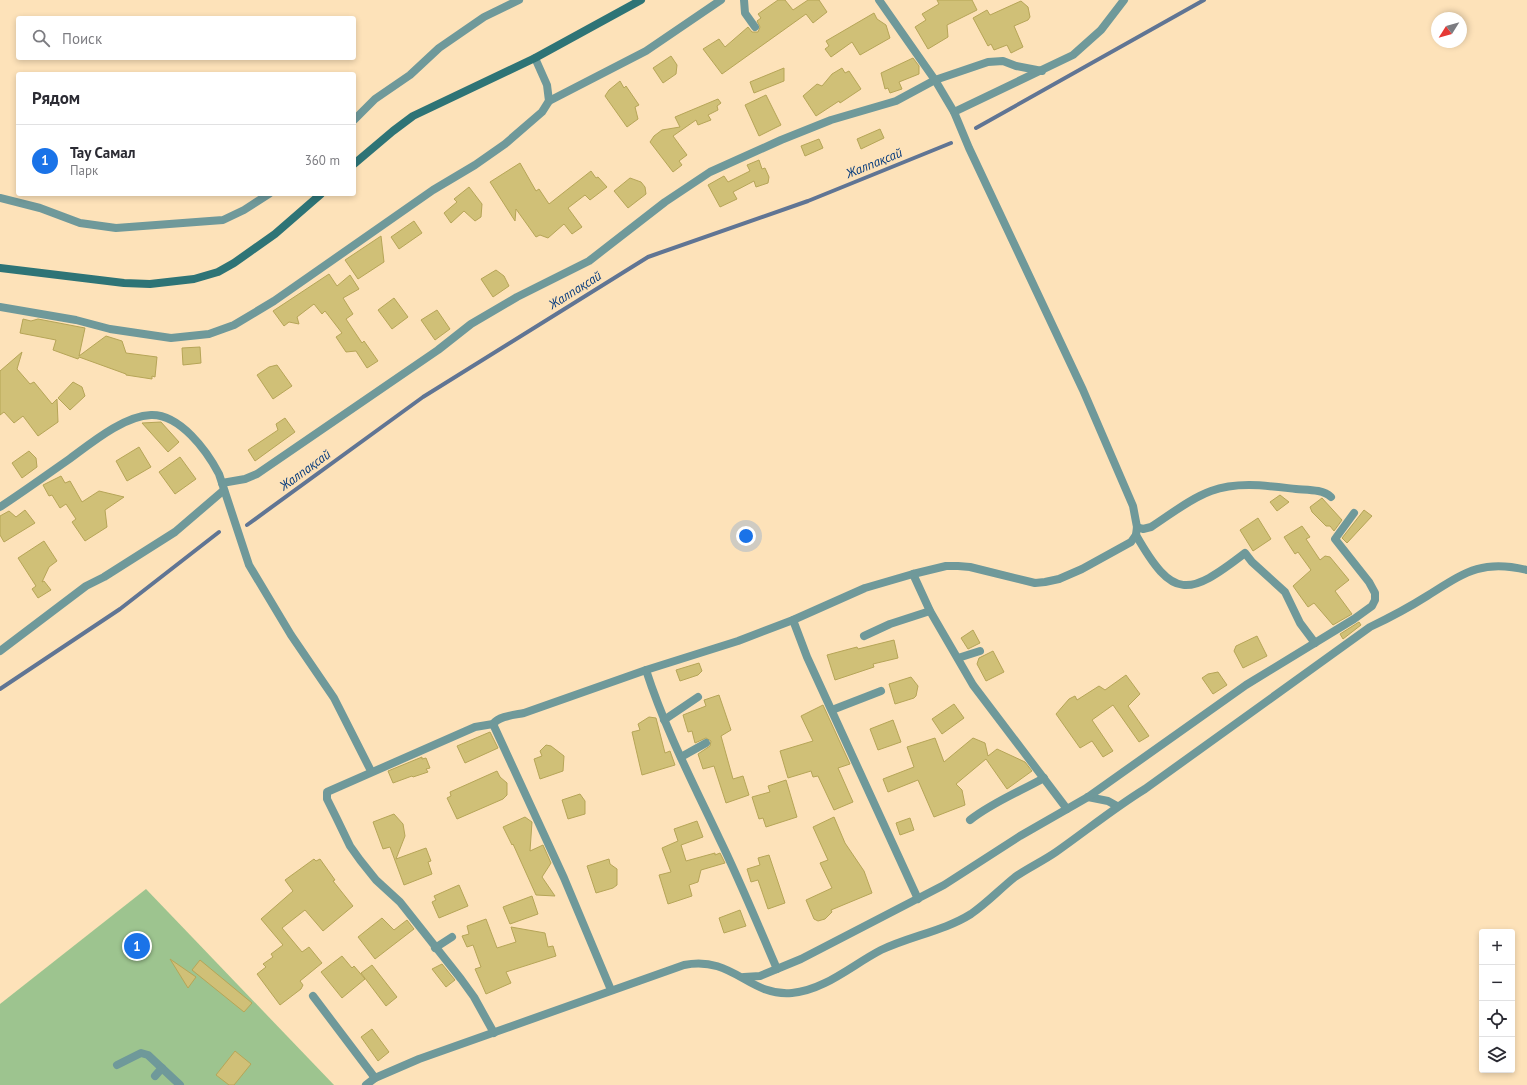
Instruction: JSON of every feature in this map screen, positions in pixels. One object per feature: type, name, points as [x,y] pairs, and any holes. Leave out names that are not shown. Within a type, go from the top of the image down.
[{"type":"main road","points":[[356,162],[413,116],[535,58],[641,0]]},
{"type":"main road","points":[[0,268],[124,283],[150,284],[194,279],[218,272],[234,263],[274,234],[319,196]]},
{"type":"street","points":[[356,118],[375,99],[410,75],[439,48],[484,17],[519,0]]},
{"type":"street","points":[[0,307],[76,320],[110,329],[171,338],[209,334],[234,325],[268,305],[433,190],[505,144],[542,112],[549,101],[646,51],[721,0]]},
{"type":"street","points":[[744,0],[745,13],[755,27]]},
{"type":"street","points":[[879,0],[935,80],[954,112],[969,148],[1095,417],[1133,506],[1136,531],[1150,559],[1164,576],[1179,585],[1198,584],[1245,553],[1258,568],[1285,592],[1300,623],[1316,643]]},
{"type":"street","points":[[954,112],[1073,55],[1087,45],[1124,0]]},
{"type":"street","points":[[535,58],[547,85],[549,101]]},
{"type":"street","points":[[0,651],[86,586],[104,577],[175,532],[223,486],[257,474],[438,350],[471,324],[517,297],[589,261],[665,202],[710,172],[781,140],[831,120],[896,101],[935,80],[996,60],[1042,71]]},
{"type":"street","points":[[0,198],[40,208],[80,223],[116,228],[223,220],[244,210],[266,196]]},
{"type":"street","points":[[0,507],[123,423],[150,415],[169,419],[186,430],[214,464],[223,486],[249,565],[291,635],[334,698],[372,771]]},
{"type":"street","points":[[494,1033],[474,997],[400,902],[376,880],[350,846],[328,799],[327,792],[475,727],[493,724],[496,721],[524,713],[646,670],[738,641],[793,620],[865,588],[946,566],[970,567],[1035,583],[1052,581],[1108,556],[1131,542],[1136,531],[1150,527],[1193,499],[1211,491],[1230,486],[1247,485],[1320,492],[1331,497]]},
{"type":"street","points":[[744,977],[760,976],[833,944],[944,885],[1026,833],[1088,797],[1246,685],[1354,620],[1372,606],[1375,600],[1375,593],[1369,582],[1335,539],[1354,513]]},
{"type":"street","points":[[366,1085],[375,1078],[419,1059],[684,965],[708,963],[722,967],[744,977],[762,989],[776,992],[791,993],[821,985],[882,950],[945,927],[970,914],[1016,877],[1054,854],[1117,806],[1145,789],[1370,627],[1399,613],[1456,577],[1470,570],[1481,567],[1501,566],[1527,570]]},
{"type":"street","points":[[913,574],[930,611],[974,684],[1067,809]]},
{"type":"street","points":[[864,636],[890,624],[930,611]]},
{"type":"street","points":[[793,620],[807,657],[918,898]]},
{"type":"street","points":[[958,658],[980,651]]},
{"type":"street","points":[[646,670],[664,720],[680,757],[731,862],[777,969]]},
{"type":"street","points":[[832,710],[882,690]]},
{"type":"street","points":[[664,720],[698,697]]},
{"type":"street","points":[[493,724],[564,878],[611,990]]},
{"type":"street","points":[[680,757],[706,742]]},
{"type":"street","points":[[970,820],[996,802],[1017,793],[1044,778]]},
{"type":"street","points":[[1088,797],[1108,801],[1117,806]]},
{"type":"street","points":[[435,948],[452,937]]},
{"type":"street","points":[[313,996],[375,1078]]},
{"type":"street","points":[[116,1065],[141,1053],[148,1055],[180,1085]]},
{"type":"street","points":[[155,1076],[162,1068]]},
{"type":"green space","points":[[146,889],[334,1085],[0,1085],[0,1004]]},
{"type":"building","points":[[778,0],[785,0],[793,10],[808,0],[819,0],[827,12],[813,23],[806,14],[722,74],[703,49],[719,39],[725,47],[748,27],[752,32],[758,32],[760,27],[757,21],[761,18],[758,14]]},
{"type":"building","points":[[937,0],[972,0],[977,10],[947,25],[948,37],[928,49],[915,27],[926,20],[922,14],[939,4]]},
{"type":"building","points":[[1021,1],[1028,7],[1030,17],[1028,20],[1014,26],[1023,47],[1011,53],[1007,45],[994,50],[991,44],[988,46],[973,18],[987,10],[990,15]]},
{"type":"building","points":[[874,13],[877,19],[886,25],[890,38],[860,55],[852,42],[831,57],[825,49],[829,46],[826,41]]},
{"type":"building","points":[[671,56],[677,65],[676,74],[663,83],[653,68]]},
{"type":"building","points":[[913,58],[919,66],[919,74],[899,82],[902,89],[890,93],[888,88],[885,89],[881,73]]},
{"type":"building","points":[[784,68],[784,81],[754,93],[750,82]]},
{"type":"building","points":[[842,68],[845,73],[849,71],[861,89],[840,103],[839,101],[816,116],[803,96],[817,84],[822,86],[832,74]]},
{"type":"building","points":[[620,81],[624,88],[626,86],[639,105],[635,107],[638,119],[627,127],[605,96],[609,90]]},
{"type":"building","points":[[766,95],[781,125],[759,136],[745,105]]},
{"type":"building","points":[[718,99],[721,103],[717,106],[718,110],[708,115],[711,120],[698,125],[696,120],[673,136],[687,155],[679,161],[682,165],[673,172],[650,142],[654,136],[662,130],[680,127],[675,117]]},
{"type":"building","points":[[880,129],[884,138],[861,149],[857,139]]},
{"type":"building","points":[[819,139],[823,148],[805,156],[801,146]]},
{"type":"building","points":[[759,160],[762,169],[765,168],[769,177],[768,183],[756,187],[754,181],[733,192],[737,199],[720,207],[708,185],[724,176],[728,182],[750,171],[747,165]]},
{"type":"building","points":[[520,163],[536,191],[539,189],[549,204],[591,171],[596,178],[598,177],[607,187],[590,200],[585,195],[568,208],[582,227],[572,234],[564,224],[548,238],[540,235],[536,237],[516,209],[515,221],[490,182]]},
{"type":"building","points":[[630,178],[641,182],[645,187],[646,194],[628,208],[614,191]]},
{"type":"building","points":[[469,187],[482,204],[481,217],[475,221],[464,211],[451,223],[444,213],[457,202],[454,199]]},
{"type":"building","points":[[414,221],[422,233],[399,249],[391,237]]},
{"type":"building","points":[[381,236],[384,262],[358,279],[345,260]]},
{"type":"building","points":[[496,270],[504,276],[509,286],[493,297],[481,279]]},
{"type":"building","points":[[329,274],[337,286],[350,275],[359,289],[343,298],[353,314],[346,319],[362,343],[364,341],[378,361],[367,368],[356,351],[346,352],[336,337],[342,333],[325,311],[322,314],[314,304],[297,317],[299,324],[289,322],[284,326],[273,311]]},
{"type":"building","points":[[394,298],[408,317],[392,329],[378,310]]},
{"type":"building","points":[[437,310],[450,329],[435,340],[421,320]]},
{"type":"building","points":[[23,319],[31,321],[38,319],[85,328],[79,356],[106,336],[122,341],[126,353],[157,357],[155,377],[152,376],[152,379],[126,375],[79,357],[78,359],[53,350],[56,340],[20,333]]},
{"type":"building","points":[[200,347],[201,363],[183,365],[182,348]]},
{"type":"building","points":[[22,352],[17,369],[30,384],[34,382],[52,404],[57,399],[58,422],[38,436],[23,416],[14,423],[4,412],[0,415],[0,371]]},
{"type":"building","points":[[277,365],[292,386],[273,399],[257,375],[269,367]]},
{"type":"building","points":[[73,382],[82,387],[85,396],[70,410],[58,398]]},
{"type":"building","points":[[285,418],[295,432],[255,461],[248,450],[278,430],[276,424]]},
{"type":"building","points":[[161,422],[179,442],[168,452],[142,423]]},
{"type":"building","points":[[139,447],[151,467],[127,481],[116,461]]},
{"type":"building","points":[[29,451],[36,458],[37,467],[22,478],[12,463]]},
{"type":"building","points":[[180,457],[196,479],[175,494],[159,472]]},
{"type":"building","points":[[61,476],[65,483],[70,481],[82,502],[99,491],[124,497],[105,510],[107,527],[85,541],[72,522],[76,519],[66,504],[60,508],[52,495],[49,496],[43,485]]},
{"type":"building","points":[[1280,495],[1289,502],[1277,511],[1270,502]]},
{"type":"building","points":[[1322,498],[1342,520],[1334,531],[1330,526],[1326,526],[1312,512],[1310,507]]},
{"type":"building","points":[[25,510],[35,523],[4,542],[0,535],[0,516],[9,511],[16,517]]},
{"type":"building","points":[[1364,510],[1372,516],[1347,543],[1342,538]]},
{"type":"building","points":[[1258,518],[1271,539],[1253,551],[1240,530]]},
{"type":"building","points":[[1302,526],[1310,537],[1306,539],[1320,560],[1325,556],[1330,557],[1349,580],[1335,591],[1352,614],[1333,625],[1314,603],[1308,607],[1293,586],[1311,570],[1298,552],[1295,554],[1284,537]]},
{"type":"building","points":[[44,541],[57,561],[49,567],[42,582],[44,581],[51,590],[38,598],[32,589],[36,586],[18,558]]},
{"type":"building","points":[[1359,622],[1361,625],[1343,639],[1340,634]]},
{"type":"building","points":[[973,630],[980,643],[968,649],[961,638]]},
{"type":"building","points":[[1257,636],[1267,656],[1243,668],[1234,651],[1236,646]]},
{"type":"building","points":[[894,640],[898,658],[873,664],[874,667],[835,680],[827,655],[857,647],[858,649]]},
{"type":"building","points":[[993,651],[1004,672],[986,681],[977,664],[979,658]]},
{"type":"building","points":[[699,663],[702,671],[698,675],[680,681],[676,670]]},
{"type":"building","points":[[1218,672],[1227,685],[1213,694],[1202,678],[1208,674]]},
{"type":"building","points":[[1126,675],[1140,694],[1128,706],[1149,736],[1139,742],[1113,705],[1092,720],[1113,751],[1103,757],[1092,741],[1080,748],[1056,714],[1069,699],[1075,696],[1077,700],[1099,686],[1105,690]]},
{"type":"building","points":[[911,677],[918,686],[916,696],[895,704],[889,684]]},
{"type":"building","points":[[719,695],[731,730],[721,736],[733,779],[743,776],[749,795],[726,803],[714,766],[703,769],[698,754],[710,746],[711,741],[706,738],[695,743],[692,731],[688,732],[683,715],[706,706],[704,700]]},
{"type":"building","points":[[954,704],[964,718],[942,734],[932,719]]},
{"type":"building","points":[[823,705],[850,764],[838,768],[853,802],[834,810],[818,776],[813,777],[811,771],[788,778],[780,751],[813,741],[801,716]]},
{"type":"building","points":[[649,717],[656,718],[665,753],[670,751],[675,765],[642,775],[632,732],[640,730],[638,724]]},
{"type":"building","points":[[893,720],[901,742],[878,750],[870,729]]},
{"type":"building","points":[[490,732],[498,748],[465,763],[457,746]]},
{"type":"building","points":[[935,738],[944,762],[973,738],[985,743],[988,756],[997,749],[1025,762],[1032,771],[1007,789],[986,759],[956,784],[962,790],[965,805],[934,817],[918,780],[888,792],[883,779],[914,767],[907,747]]},
{"type":"building","points":[[546,745],[551,746],[564,756],[563,771],[540,779],[534,759],[542,756],[540,751]]},
{"type":"building","points":[[422,757],[422,759],[426,758],[430,768],[426,769],[428,772],[393,783],[388,771]]},
{"type":"building","points":[[497,771],[500,777],[507,783],[507,795],[503,799],[457,819],[447,798],[451,796],[450,792]]},
{"type":"building","points":[[786,780],[797,817],[766,827],[763,818],[759,819],[752,797],[770,792],[768,786]]},
{"type":"building","points":[[580,794],[585,801],[585,814],[568,819],[562,800]]},
{"type":"building","points":[[394,814],[403,824],[405,836],[396,859],[426,848],[431,861],[428,862],[432,874],[404,885],[390,847],[383,849],[373,822]]},
{"type":"building","points":[[525,817],[532,822],[530,851],[543,845],[551,863],[542,877],[555,896],[536,895],[513,844],[512,845],[503,827]]},
{"type":"building","points":[[834,817],[845,843],[864,871],[872,893],[831,910],[832,912],[825,919],[818,921],[814,919],[806,900],[832,888],[820,863],[828,860],[813,827]]},
{"type":"building","points":[[910,818],[914,830],[900,835],[896,823]]},
{"type":"building","points":[[697,821],[703,837],[681,845],[686,861],[720,853],[725,863],[701,870],[698,882],[689,885],[692,896],[668,904],[659,875],[671,872],[662,848],[678,841],[674,829]]},
{"type":"building","points":[[769,855],[785,903],[768,909],[758,880],[751,882],[747,869],[760,865],[758,858]]},
{"type":"building","points":[[314,859],[316,861],[320,859],[335,880],[333,881],[353,906],[323,931],[305,910],[282,928],[302,952],[309,947],[322,963],[300,981],[303,985],[301,989],[280,1005],[257,974],[266,967],[263,964],[273,957],[271,954],[283,945],[261,919],[293,891],[285,880]]},
{"type":"building","points":[[609,859],[610,864],[617,869],[617,885],[613,888],[596,893],[587,866]]},
{"type":"building","points":[[459,885],[468,906],[439,918],[432,902],[436,900],[434,896]]},
{"type":"building","points":[[532,896],[538,914],[510,924],[503,907]]},
{"type":"building","points":[[740,910],[746,926],[724,933],[719,918]]},
{"type":"building","points":[[382,918],[394,930],[407,920],[414,929],[375,959],[358,937]]},
{"type":"building","points":[[486,919],[497,948],[516,942],[511,927],[545,933],[548,947],[553,946],[556,956],[506,972],[511,983],[486,994],[475,969],[481,967],[473,945],[467,947],[462,936],[469,934],[467,926]]},
{"type":"building","points":[[342,956],[352,968],[354,966],[365,979],[342,998],[321,972]]},
{"type":"building","points":[[170,959],[196,977],[188,988]]},
{"type":"building","points":[[200,960],[252,1003],[244,1012],[192,970]]},
{"type":"building","points":[[442,964],[455,980],[446,987],[432,969]]},
{"type":"building","points":[[372,965],[397,997],[386,1006],[361,973]]},
{"type":"building","points":[[372,1029],[389,1052],[378,1061],[361,1037]]},
{"type":"building","points":[[235,1051],[251,1064],[234,1085],[229,1085],[216,1075]]},
{"type":"waterway","name":"Жалпақсай","points":[[976,128],[1204,0]]},
{"type":"waterway","name":"Жалпақсай","points":[[247,525],[423,397],[648,257],[808,201],[951,143]]},
{"type":"waterway","name":"Жалпақсай","points":[[0,689],[120,609],[219,532]]},
{"type":"place","name":"Тау Самал","points":[[137,946]]}]
